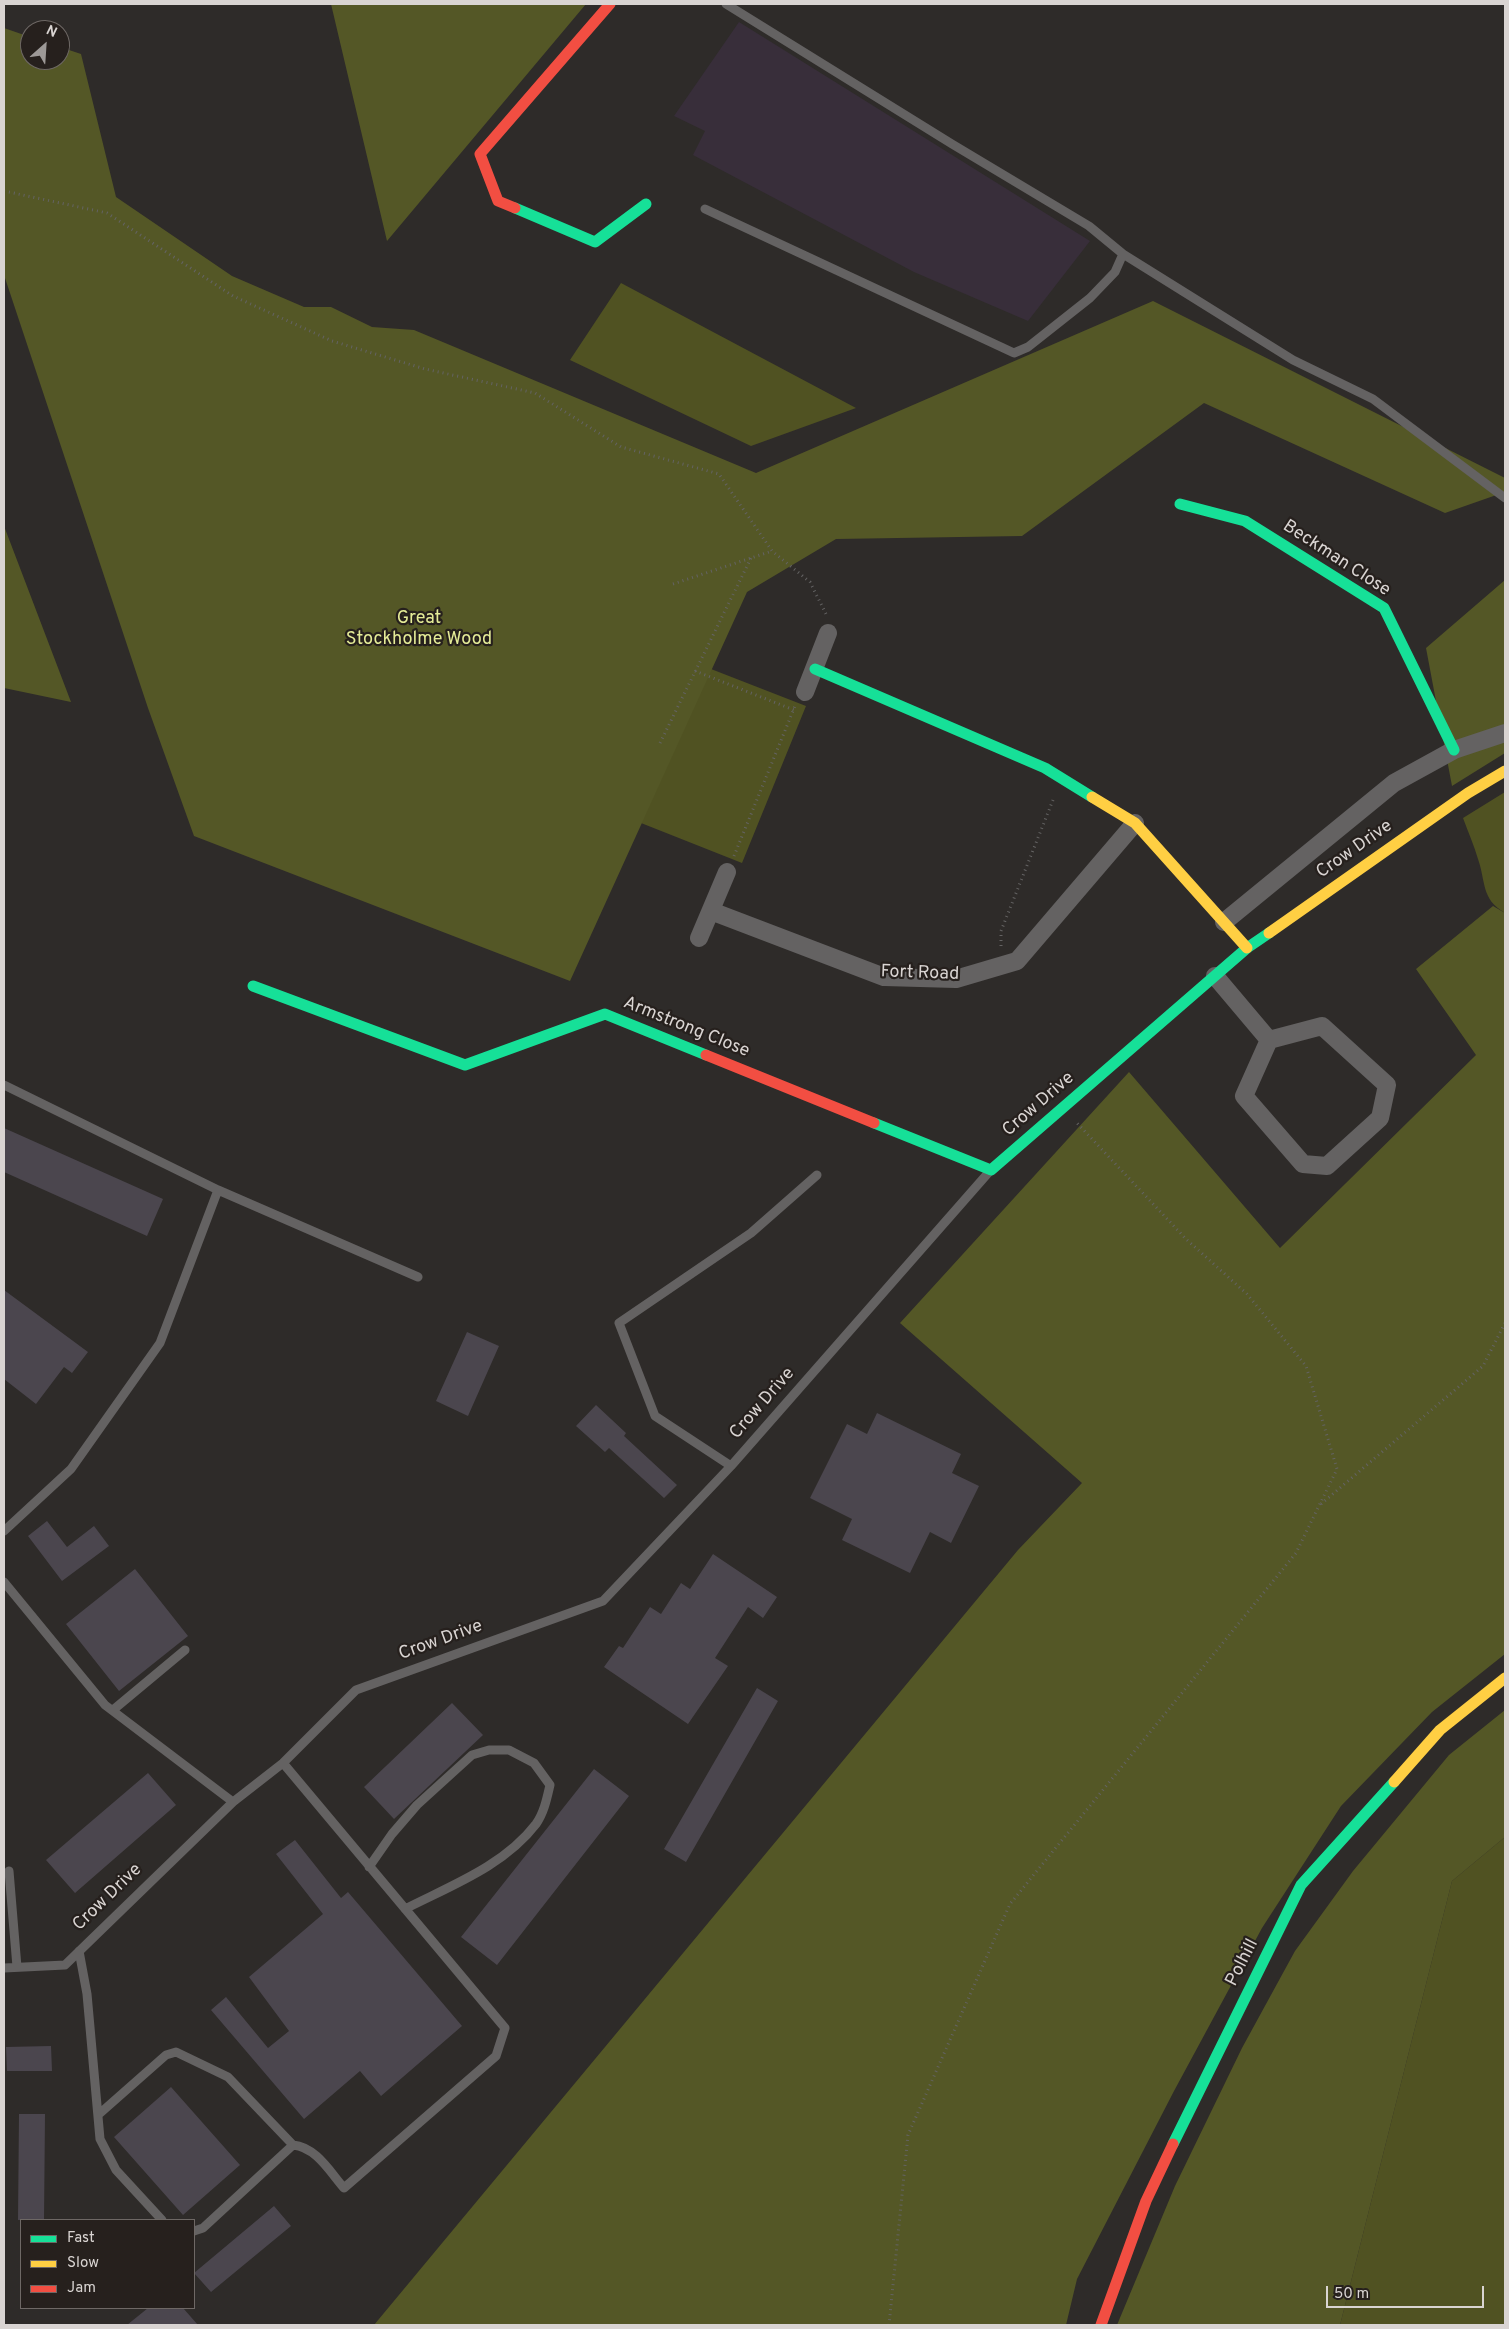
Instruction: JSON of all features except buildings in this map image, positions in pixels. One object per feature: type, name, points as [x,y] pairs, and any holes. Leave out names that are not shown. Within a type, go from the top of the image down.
[{"type":"street","points":[[610,4],[480,154],[498,200],[595,242],[646,204]]},
{"type":"street","name":"Beckman Close","points":[[1180,504],[1245,521],[1384,608],[1454,750]]},
{"type":"street","points":[[806,692],[828,633]]},
{"type":"street","points":[[815,669],[1045,768],[1135,823],[1247,948]]},
{"type":"street","points":[[1224,922],[1394,783],[1454,750],[1505,733]]},
{"type":"street","name":"Crow Drive","points":[[991,1170],[1247,948],[1468,793],[1505,771]]},
{"type":"street","name":"Fort Road","points":[[711,911],[884,977],[956,980],[1017,961],[1135,823]]},
{"type":"street","points":[[700,938],[727,872]]},
{"type":"street","points":[[1216,976],[1270,1040]]},
{"type":"street","name":"Armstrong Close","points":[[253,986],[465,1064],[605,1014],[991,1170]]},
{"type":"street","points":[[1322,1026],[1388,1085],[1380,1118],[1327,1166],[1303,1164],[1244,1096],[1270,1040],[1322,1026]]},
{"type":"street","name":"Polhill","points":[[1101,2325],[1146,2201],[1197,2093],[1301,1885],[1440,1730],[1505,1678]]},
{"type":"lane","points":[[726,4],[952,144],[1089,226],[1123,254],[1293,360],[1374,399],[1505,498]]},
{"type":"lane","points":[[705,209],[1014,353],[1028,348],[1090,298],[1115,272],[1123,254]]},
{"type":"lane","points":[[4,1086],[218,1190],[418,1277]]},
{"type":"lane","name":"Crow Drive","points":[[4,1968],[65,1965],[234,1802],[284,1764],[356,1690],[603,1601],[732,1466],[991,1170]]},
{"type":"lane","points":[[732,1466],[655,1416],[619,1323],[751,1233],[817,1175]]},
{"type":"lane","points":[[4,1531],[71,1469],[160,1343],[218,1190]]},
{"type":"lane","points":[[4,1582],[105,1705],[234,1802]]},
{"type":"lane","points":[[112,1710],[185,1650]]},
{"type":"lane","points":[[369,1867],[392,1834],[417,1805],[472,1755],[489,1750],[509,1750],[534,1763],[550,1785],[544,1807],[536,1824],[509,1854],[405,1909]]},
{"type":"lane","points":[[195,2231],[203,2228],[293,2146],[302,2146],[311,2150],[344,2188],[496,2056],[504,2028],[284,1764]]},
{"type":"lane","points":[[9,1871],[16,1967]]},
{"type":"lane","points":[[78,1952],[87,1994],[100,2139],[116,2170],[161,2219]]},
{"type":"lane","points":[[98,2115],[166,2055],[176,2052],[228,2077],[293,2146]]},
{"type":"path","points":[[4,191],[108,213],[233,296],[332,341],[425,369],[535,393],[621,447],[719,474],[772,551],[810,582],[830,623],[828,633]]},
{"type":"path","points":[[673,584],[772,551]]},
{"type":"path","points":[[660,743],[751,558]]},
{"type":"path","points":[[695,672],[794,710]]},
{"type":"path","points":[[727,872],[798,698],[806,692]]},
{"type":"path","points":[[1000,967],[1001,931],[1062,778]]},
{"type":"path","points":[[889,2325],[908,2135],[1010,1904],[1296,1554],[1336,1469],[1306,1366],[1247,1294],[1186,1239],[1063,1108]]},
{"type":"path","points":[[1319,1506],[1483,1366],[1505,1323]]},
{"type":"shaded area","points":[[739,22],[1090,241],[1028,321],[914,272],[693,155],[705,131],[674,116]]},
{"type":"green space","points":[[331,4],[586,4],[387,241]]},
{"type":"green space","name":"Great Stockholme Wood","points":[[4,28],[20,34],[20,70],[70,70],[70,50],[81,54],[116,197],[232,276],[304,307],[331,307],[372,327],[414,330],[756,473],[1153,301],[1505,478],[1505,492],[1445,513],[1204,403],[1022,536],[836,539],[747,592],[570,981],[194,836],[148,708],[4,275]]},
{"type":"green space","points":[[621,283],[856,408],[751,446],[570,360]]},
{"type":"green space","points":[[4,526],[71,702],[4,688]]},
{"type":"green space","points":[[1505,580],[1505,753],[1452,786],[1426,648]]},
{"type":"green space","points":[[711,669],[806,706],[742,863],[641,823]]},
{"type":"green space","points":[[1505,792],[1505,913],[1497,908],[1488,896],[1463,818]]},
{"type":"green space","points":[[1493,906],[1505,913],[1505,1654],[1432,1712],[1341,1806],[1262,1928],[1174,2091],[1077,2279],[1066,2325],[374,2325],[1018,1550],[1082,1483],[900,1323],[1129,1072],[1280,1248],[1476,1055],[1416,969]]},
{"type":"green space","points":[[1505,1710],[1505,1837],[1452,1881],[1340,2325],[1117,2325],[1175,2186],[1242,2048],[1295,1951],[1353,1871],[1449,1755]]},
{"type":"green space","points":[[1505,1837],[1505,2325],[1340,2325],[1452,1881]]},
{"type":"traffic: fast","points":[[515,208],[595,242],[646,204]]},
{"type":"traffic: fast","points":[[1180,504],[1245,521],[1384,608],[1454,750]]},
{"type":"traffic: fast","points":[[815,669],[1045,768],[1092,797]]},
{"type":"traffic: fast","points":[[874,1123],[991,1170],[1247,948],[1269,933]]},
{"type":"traffic: fast","points":[[253,986],[465,1065],[605,1014],[706,1055]]},
{"type":"traffic: fast","points":[[1173,2144],[1301,1885],[1394,1782]]},
{"type":"traffic: slow","points":[[1269,933],[1468,793],[1505,771]]},
{"type":"traffic: slow","points":[[1092,797],[1135,823],[1247,948]]},
{"type":"traffic: slow","points":[[1394,1782],[1440,1730],[1505,1678]]},
{"type":"traffic: jam","points":[[515,208],[498,201],[480,154],[610,4]]},
{"type":"traffic: jam","points":[[706,1055],[874,1123]]},
{"type":"traffic: jam","points":[[1101,2325],[1146,2201],[1173,2144]]}]
